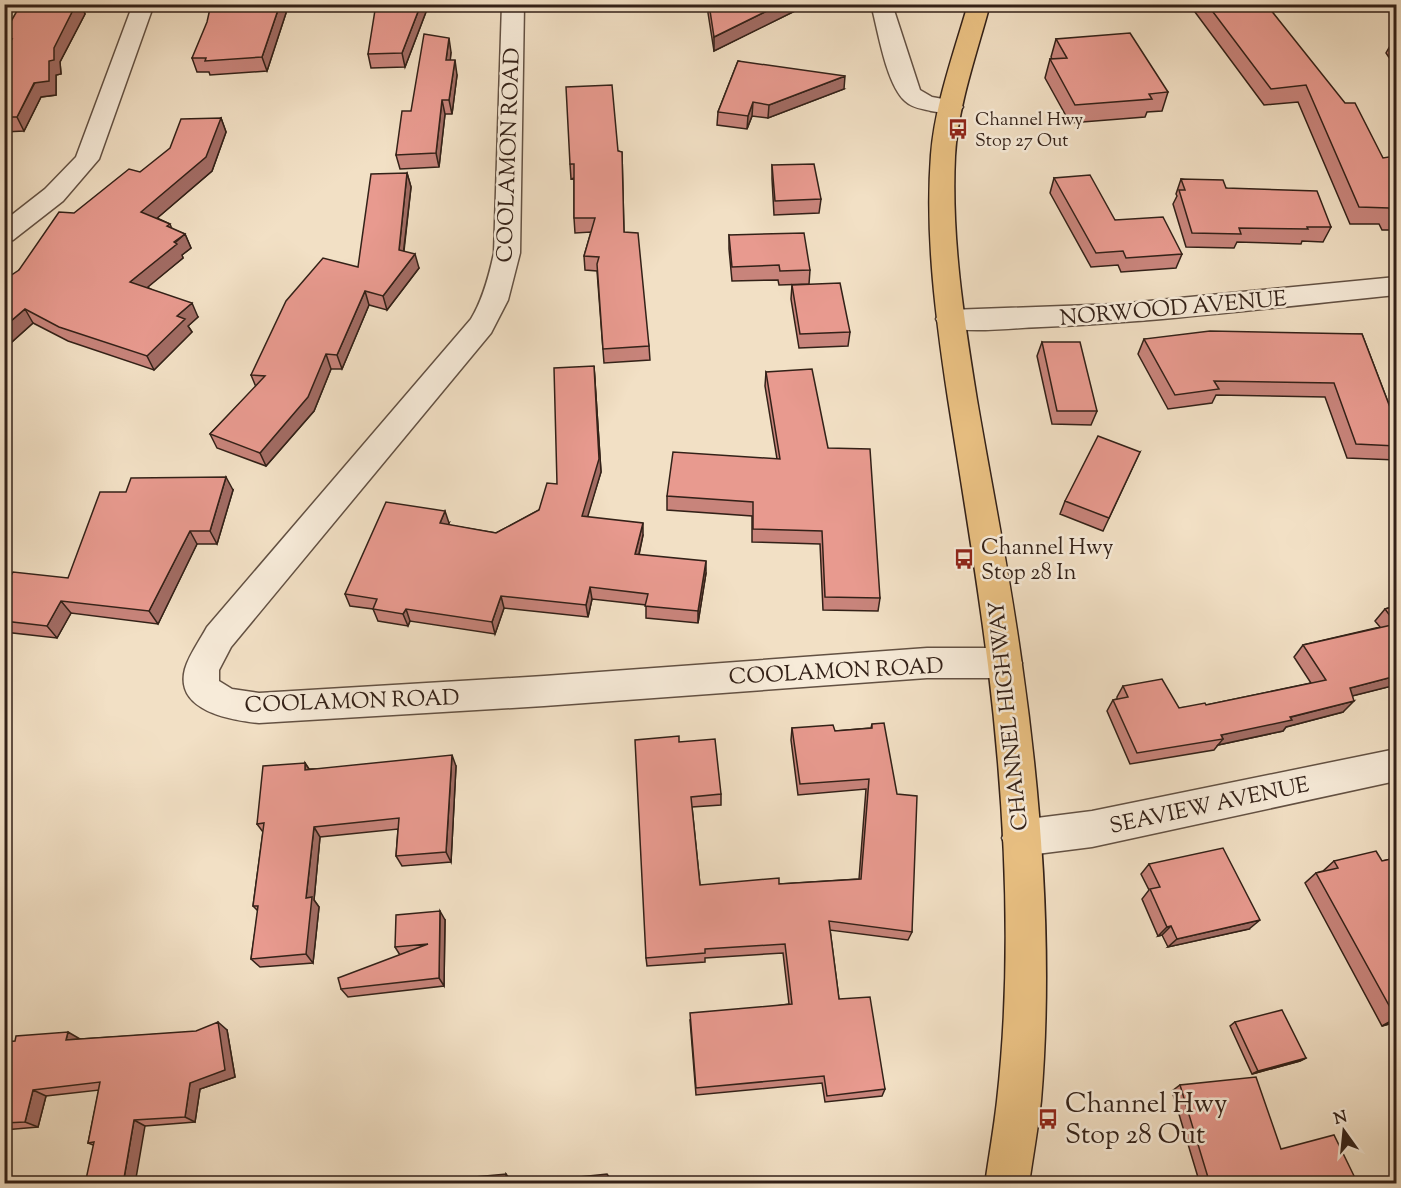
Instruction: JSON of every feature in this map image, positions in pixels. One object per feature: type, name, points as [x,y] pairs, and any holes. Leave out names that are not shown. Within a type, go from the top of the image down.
[{"type":"main road","name":"CHANNEL HIGHWAY","points":[[979,4],[951,107],[943,154],[942,200],[950,319],[1005,663],[1015,747],[1025,918],[1024,1013],[1019,1101],[1007,1184]]},
{"type":"street","points":[[4,234],[54,195],[87,159],[144,4]]},
{"type":"street","name":"COOLAMON ROAD","points":[[513,4],[507,253],[490,313],[482,326],[219,637],[202,670],[202,687],[216,700],[237,706],[259,708],[927,663],[1005,663]]},
{"type":"street","points":[[881,4],[904,80],[911,95],[926,103],[951,107]]},
{"type":"street","name":"NORWOOD AVENUE","points":[[950,319],[1026,320],[1091,316],[1396,286]]},
{"type":"street","name":"SEAVIEW AVENUE","points":[[1021,838],[1092,829],[1396,765]]},
{"type":"building","points":[[21,4],[76,4],[54,48],[54,60],[49,61],[49,81],[34,83],[17,117],[4,117],[4,52],[12,39],[4,39],[4,34]]},
{"type":"building","points":[[211,4],[280,4],[262,57],[205,61],[206,58],[192,58],[207,22]]},
{"type":"building","points":[[376,4],[421,4],[402,53],[368,54]]},
{"type":"building","points":[[709,4],[781,4],[714,37]]},
{"type":"building","points":[[1207,4],[1266,4],[1345,103],[1355,103],[1383,158],[1395,156],[1396,214],[1391,213],[1389,208],[1359,207],[1306,85],[1271,89]]},
{"type":"building","points":[[1130,33],[1168,92],[1149,94],[1152,99],[1075,105],[1050,59],[1067,58],[1056,39]]},
{"type":"building","points":[[424,34],[449,38],[446,60],[455,60],[449,100],[442,100],[436,153],[396,155],[402,111],[411,111]]},
{"type":"building","points":[[738,61],[845,76],[769,105],[753,102],[748,116],[718,112]]},
{"type":"building","points":[[612,85],[618,151],[622,152],[624,232],[638,233],[649,346],[603,349],[597,264],[599,257],[584,256],[595,218],[574,218],[574,164],[570,164],[566,87]]},
{"type":"building","points":[[221,118],[206,157],[141,212],[170,224],[167,226],[185,234],[174,242],[177,244],[130,282],[192,303],[177,316],[185,319],[147,356],[59,327],[25,309],[4,327],[4,280],[19,270],[59,212],[74,213],[129,169],[140,172],[170,148],[181,119]]},
{"type":"building","points":[[814,164],[821,199],[775,201],[772,165]]},
{"type":"building","points":[[407,173],[399,250],[415,254],[383,296],[365,291],[337,355],[326,354],[308,397],[260,453],[210,434],[265,376],[251,375],[286,301],[323,258],[358,267],[371,174]]},
{"type":"building","points":[[1090,175],[1115,220],[1163,217],[1182,254],[1126,258],[1123,251],[1096,253],[1054,178]]},
{"type":"building","points":[[1181,179],[1223,180],[1226,188],[1317,191],[1331,227],[1239,228],[1241,234],[1192,233],[1179,190],[1185,190]]},
{"type":"building","points":[[804,233],[810,270],[780,271],[779,265],[732,267],[729,235]]},
{"type":"building","points":[[840,283],[850,332],[800,334],[792,285]]},
{"type":"building","points":[[1210,331],[1362,334],[1396,423],[1396,446],[1356,444],[1334,383],[1214,381],[1219,389],[1175,395],[1144,339]]},
{"type":"building","points":[[1042,342],[1080,342],[1097,411],[1057,411]]},
{"type":"building","points":[[594,366],[599,459],[582,516],[643,523],[635,554],[706,561],[698,611],[645,606],[648,594],[590,587],[586,605],[501,596],[492,622],[406,609],[403,614],[373,609],[377,599],[345,594],[386,502],[445,511],[440,523],[496,533],[539,510],[547,483],[557,484],[554,368]]},
{"type":"building","points":[[812,369],[828,448],[870,449],[880,598],[825,597],[822,531],[753,529],[753,502],[667,496],[673,452],[780,459],[766,372]]},
{"type":"building","points":[[1098,436],[1140,452],[1109,518],[1065,501]]},
{"type":"building","points":[[226,477],[210,531],[190,531],[149,611],[61,601],[47,626],[4,621],[4,586],[13,572],[68,578],[100,492],[126,492],[131,478]]},
{"type":"building","points":[[1396,606],[1396,624],[1385,609]]},
{"type":"building","points":[[1396,624],[1396,676],[1350,688],[1354,701],[1290,717],[1292,720],[1221,735],[1223,739],[1137,753],[1113,700],[1128,697],[1123,686],[1162,679],[1179,708],[1205,703],[1206,705],[1326,680],[1303,645]]},
{"type":"building","points":[[884,723],[897,794],[917,796],[912,932],[829,921],[839,999],[870,997],[885,1089],[827,1096],[824,1076],[696,1088],[690,1013],[792,1004],[785,944],[705,949],[705,953],[646,958],[635,740],[679,736],[679,742],[715,739],[721,794],[691,797],[700,885],[779,878],[779,884],[861,879],[869,779],[800,784],[792,728],[833,725],[835,731],[872,728],[872,724]]},
{"type":"building","points":[[452,755],[446,852],[396,856],[399,818],[314,827],[306,898],[312,897],[306,954],[251,959],[258,906],[253,906],[264,823],[257,824],[263,766],[305,763],[305,770]]},
{"type":"building","points":[[1223,848],[1260,920],[1177,939],[1171,926],[1167,927],[1150,889],[1160,887],[1149,864]]},
{"type":"building","points":[[1376,851],[1382,861],[1396,858],[1396,1018],[1316,873],[1338,868],[1334,861]]},
{"type":"building","points":[[440,911],[439,978],[341,989],[338,978],[428,944],[395,947],[396,915]]},
{"type":"building","points":[[1282,1010],[1306,1058],[1258,1071],[1235,1022]]},
{"type":"building","points":[[218,1022],[225,1070],[190,1083],[185,1117],[134,1120],[123,1184],[85,1184],[94,1142],[88,1143],[100,1082],[33,1090],[25,1122],[4,1123],[4,1042],[15,1041],[16,1036],[68,1032],[66,1040],[196,1031]]},
{"type":"building","points":[[1256,1077],[1281,1149],[1334,1135],[1357,1182],[1371,1179],[1373,1184],[1210,1184],[1180,1085]]},
{"type":"building","points":[[506,1174],[506,1184],[398,1184]]},
{"type":"building","points":[[607,1174],[614,1184],[512,1184]]},
{"type":"building","points":[[285,1181],[284,1184],[245,1184],[245,1182]]},
{"type":"place","name":"Channel Hwy Stop 27 Out","points":[[958,129]]},
{"type":"place","name":"Channel Hwy Stop 28 In","points":[[964,559]]},
{"type":"place","name":"Channel Hwy Stop 28 Out","points":[[1048,1119]]}]
